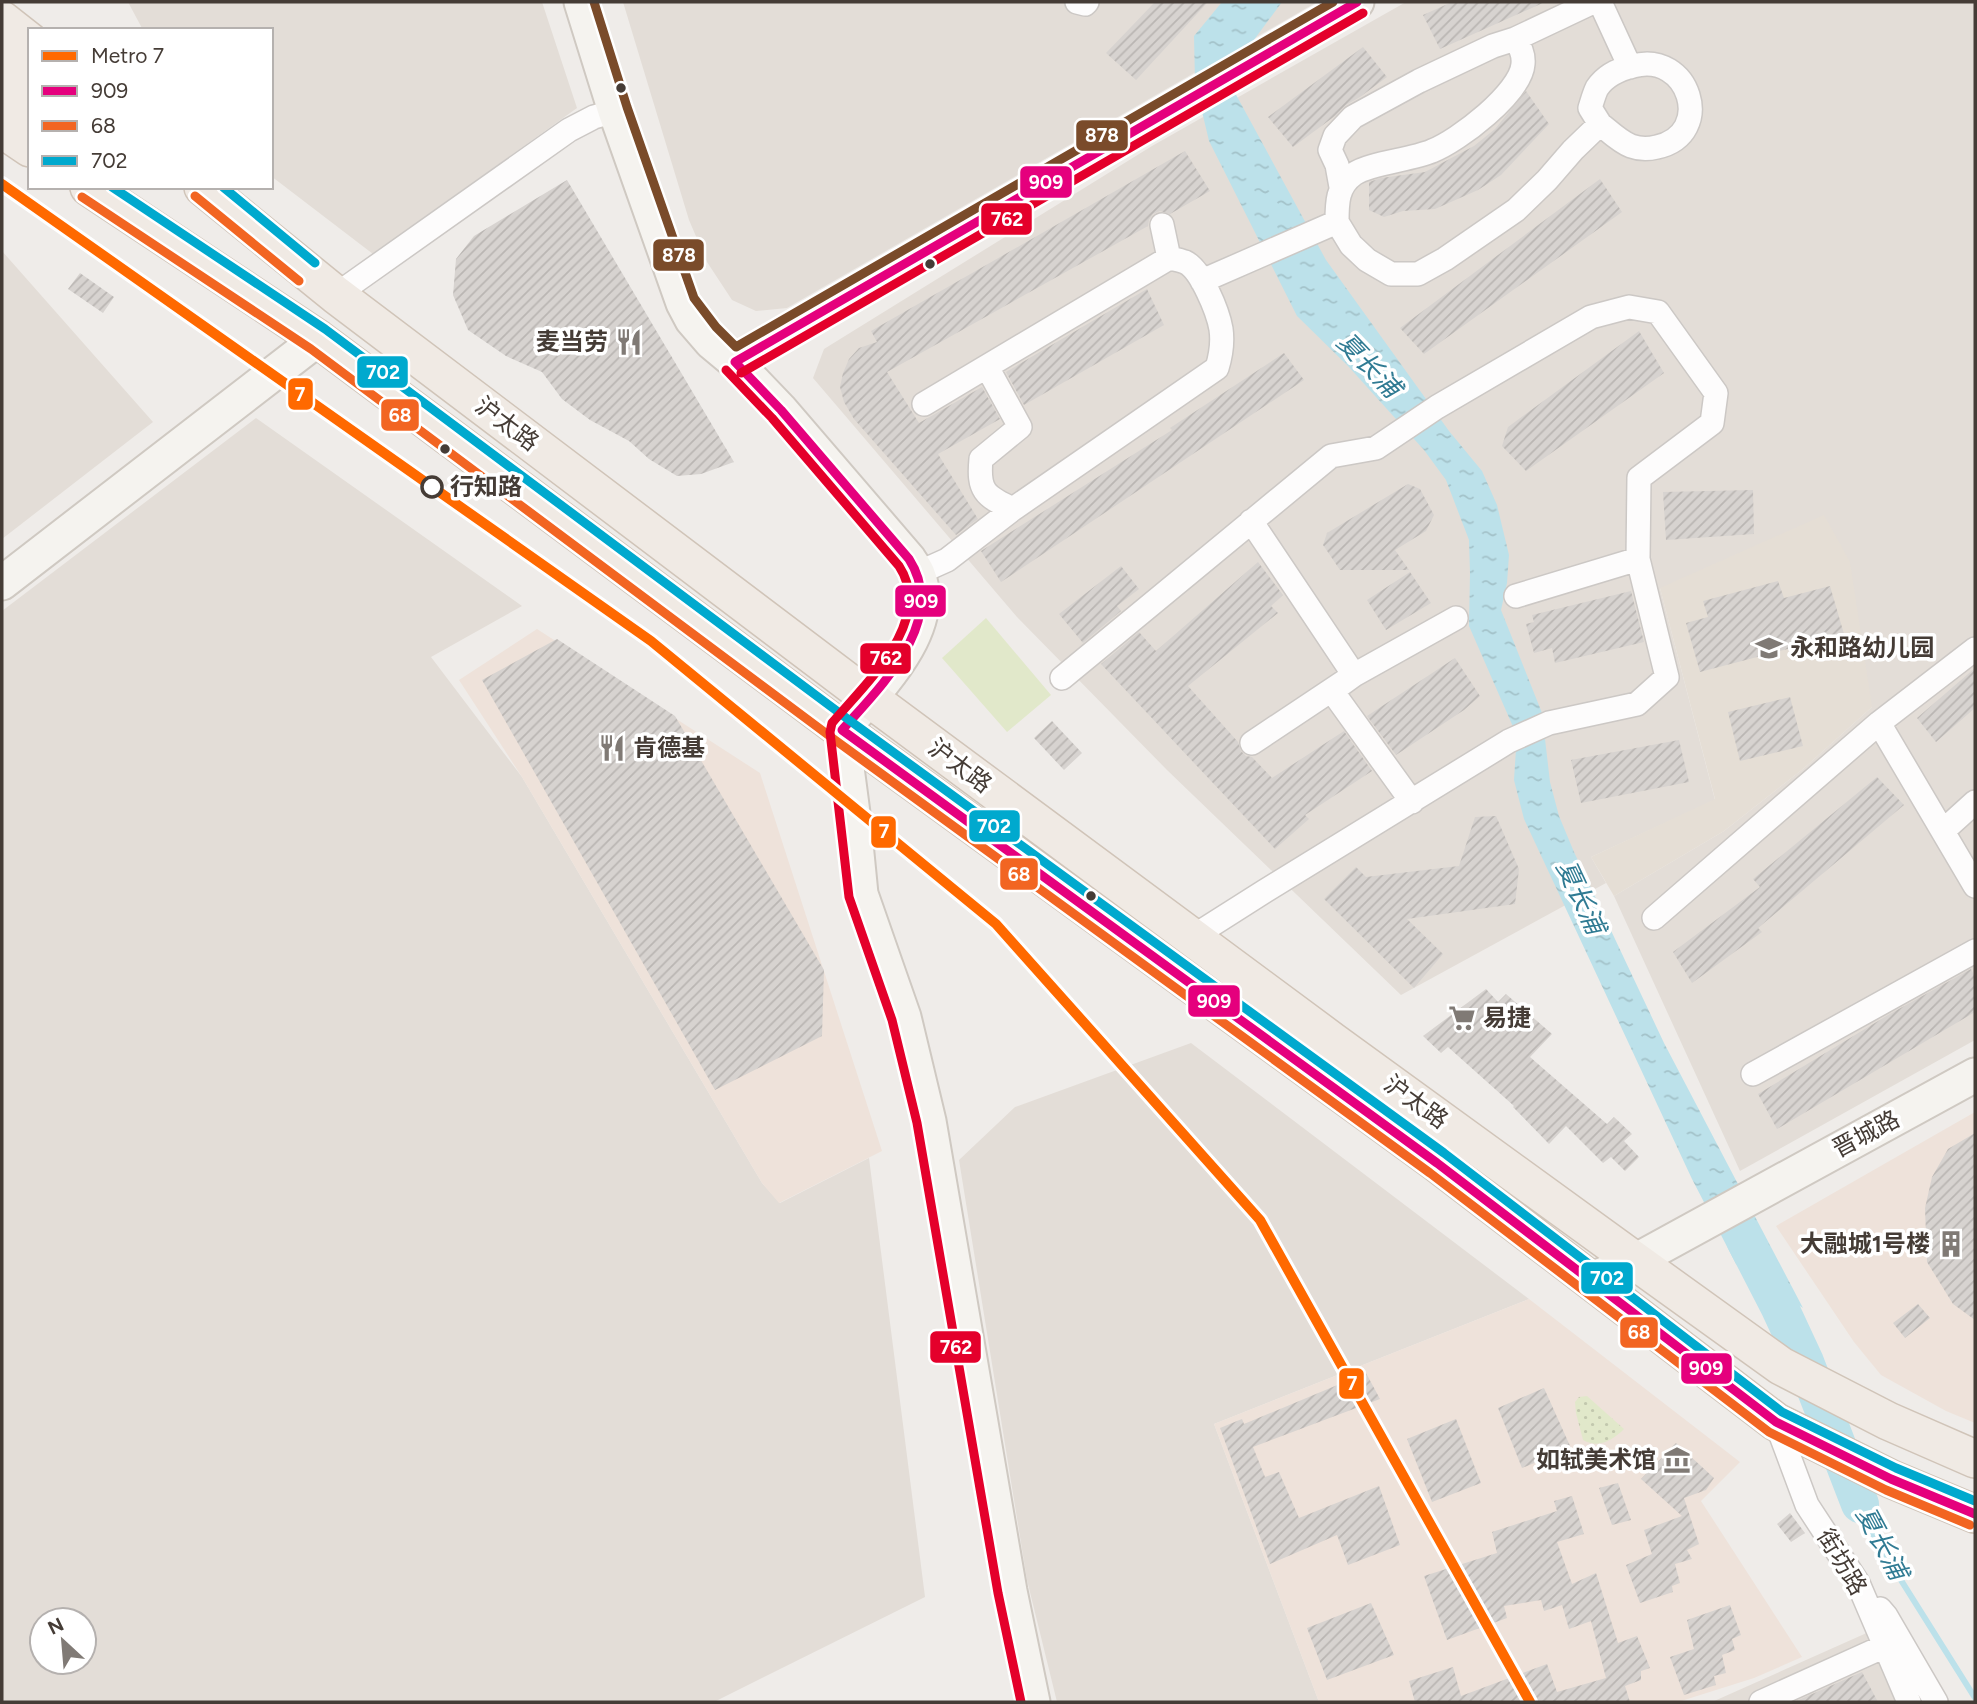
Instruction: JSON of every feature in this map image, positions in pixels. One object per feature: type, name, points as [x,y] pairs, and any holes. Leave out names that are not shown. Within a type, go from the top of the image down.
[{"type":"main road","points":[[2,20],[28,40]]},
{"type":"main road","points":[[2,57],[28,76]]},
{"type":"main road","points":[[2,91],[28,112]]},
{"type":"main road","points":[[2,129],[28,147]]},
{"type":"main road","name":"沪太路","points":[[92,189],[318,339],[842,730],[1437,1163],[1776,1422],[1891,1479],[1975,1514]]},
{"type":"main road","name":"沪太路","points":[[113,189],[177,247]]},
{"type":"main road","name":"沪太路","points":[[206,192],[336,295],[869,698],[1191,938],[1634,1261],[1781,1366],[1888,1420],[1975,1459]]},
{"type":"street","points":[[581,2],[615,111],[683,303],[692,320],[790,420],[918,573],[922,592],[915,633],[897,663],[842,730],[861,894],[904,1017],[929,1121],[1010,1591],[1033,1702]]},
{"type":"street","points":[[1077,2],[1087,2]]},
{"type":"street","points":[[734,362],[1357,2]]},
{"type":"street","points":[[1202,281],[1329,225],[1341,187],[1337,165],[1330,150],[1335,136],[1353,117],[1419,81],[1593,2]]},
{"type":"street","points":[[1600,2],[1630,67]]},
{"type":"street","points":[[1341,187],[1356,173],[1433,151],[1500,103],[1517,81],[1523,66],[1522,51],[1515,39]]},
{"type":"street","points":[[1645,62],[1669,68],[1689,97],[1691,113],[1684,131],[1669,144],[1649,149],[1630,146],[1600,124],[1590,108],[1598,88],[1619,70],[1645,62]]},
{"type":"street","points":[[336,295],[569,130],[594,117],[615,111]]},
{"type":"street","points":[[1329,225],[1367,260],[1391,274],[1418,274],[1445,259],[1516,210],[1600,124]]},
{"type":"street","points":[[1162,225],[1169,258]]},
{"type":"street","points":[[918,573],[947,560],[1013,509],[1217,368],[1222,349],[1221,329],[1211,297],[1202,281],[1187,262],[1169,258],[924,404]]},
{"type":"street","points":[[1062,678],[1331,456],[1376,448],[1437,408],[1591,317],[1629,307],[1658,312],[1716,393],[1712,423],[1639,478],[1638,559],[1667,677],[1637,704],[1549,723],[1509,741],[1191,938]]},
{"type":"street","points":[[2,583],[318,339]]},
{"type":"street","points":[[987,367],[1020,427],[981,458],[979,478],[986,494],[996,502],[1013,509]]},
{"type":"street","points":[[1251,521],[1354,675]]},
{"type":"street","points":[[1516,596],[1638,559]]},
{"type":"street","points":[[1252,743],[1354,675],[1455,618]]},
{"type":"street","points":[[1654,919],[1879,723],[1975,649]]},
{"type":"street","points":[[1332,691],[1412,802]]},
{"type":"street","points":[[1879,723],[1975,886]]},
{"type":"street","points":[[1943,831],[1975,802]]},
{"type":"street","points":[[1753,1074],[1975,951]]},
{"type":"street","name":"晋城路","points":[[1634,1261],[1975,1075]]},
{"type":"street","points":[[1590,1280],[1634,1261]]},
{"type":"street","name":"街坊路","points":[[1776,1422],[1807,1505],[1858,1583],[1909,1702]]},
{"type":"street","points":[[1858,1583],[1886,1616],[1936,1702]]},
{"type":"street","points":[[1761,1702],[1885,1646]]},
{"type":"shaded area","points":[[128,2],[542,2],[577,108],[373,254],[273,178],[273,28],[142,28]]},
{"type":"shaded area","points":[[623,2],[1317,2],[787,308],[756,311],[732,300],[707,262],[689,220]]},
{"type":"shaded area","points":[[1406,2],[1975,2],[1975,1040],[1740,1171],[1614,896],[1724,831],[1803,769],[1872,707],[1660,588],[1715,800],[1591,857],[1606,883],[1401,995],[1167,770],[1017,617],[813,378],[824,349],[1152,146]]},
{"type":"shaded area","points":[[2,251],[153,422],[2,539]]},
{"type":"shaded area","points":[[256,418],[522,606],[431,657],[522,777],[762,1183],[780,1203],[869,1158],[925,1597],[714,1702],[2,1702],[2,611]]},
{"type":"shaded area","name":"永和路幼儿园","points":[[1824,515],[1850,562],[1872,707],[1803,769],[1724,831],[1614,896],[1591,857],[1715,799],[1660,588]]},
{"type":"shaded area","points":[[537,629],[760,773],[882,1151],[779,1203],[762,1183],[522,777],[459,680]]},
{"type":"shaded area","points":[[1191,1043],[1529,1299],[1214,1424],[1319,1702],[1057,1702],[1027,1580],[959,1160],[1015,1107]]},
{"type":"shaded area","points":[[1975,1112],[1975,1423],[1946,1411],[1881,1375],[1854,1342],[1776,1226]]},
{"type":"shaded area","points":[[1529,1299],[1740,1462],[1701,1501],[1802,1657],[1754,1678],[1678,1702],[1319,1702],[1214,1424]]},
{"type":"shaded area","points":[[1898,1619],[1948,1702],[1712,1702]]},
{"type":"green space","points":[[986,618],[1051,695],[1007,732],[942,658]]},
{"type":"green space","points":[[1587,1396],[1624,1429],[1615,1437],[1595,1444],[1583,1440],[1575,1402],[1579,1397]]},
{"type":"water","points":[[1222,2],[1282,2],[1239,60],[1234,91],[1326,260],[1449,431],[1482,471],[1497,505],[1509,555],[1501,610],[1542,713],[1550,782],[1559,816],[1664,1043],[1803,1308],[1736,1264],[1692,1179],[1524,819],[1514,780],[1514,729],[1469,626],[1469,540],[1446,480],[1424,450],[1348,366],[1297,316],[1209,141],[1195,82],[1194,36]]},
{"type":"building","points":[[1155,2],[1208,2],[1136,80],[1106,53]]},
{"type":"building","points":[[1452,2],[1545,2],[1440,49],[1423,15]]},
{"type":"building","points":[[1363,47],[1387,77],[1293,147],[1268,117]]},
{"type":"building","points":[[1526,91],[1549,124],[1501,175],[1478,190],[1435,209],[1403,211],[1384,217],[1369,210],[1369,182],[1425,172],[1474,146],[1495,129]]},
{"type":"building","points":[[1185,151],[1210,191],[1170,214],[1160,211],[1153,214],[1148,226],[887,372],[919,423],[982,387],[1000,419],[938,454],[978,519],[956,535],[854,419],[844,402],[840,387],[849,359],[859,348],[877,342],[871,331]]},
{"type":"building","points":[[1600,179],[1622,212],[1424,354],[1400,328]]},
{"type":"building","points":[[567,180],[734,462],[701,474],[677,476],[649,459],[629,441],[590,420],[562,399],[542,372],[506,356],[468,330],[453,295],[456,259],[474,236]]},
{"type":"building","points":[[80,273],[114,297],[103,313],[68,289]]},
{"type":"building","points":[[1147,289],[1164,325],[1024,405],[1006,372]]},
{"type":"building","points":[[1639,331],[1664,373],[1526,471],[1502,446],[1508,427]]},
{"type":"building","points":[[1284,353],[1304,380],[1001,582],[981,551],[1172,430],[1170,428]]},
{"type":"building","points":[[1408,484],[1420,489],[1434,515],[1426,531],[1395,550],[1409,570],[1340,570],[1323,545],[1327,533]]},
{"type":"building","points":[[1753,490],[1754,534],[1666,540],[1663,492]]},
{"type":"building","points":[[1258,562],[1283,595],[1271,606],[1278,613],[1188,686],[1238,742],[1241,751],[1252,757],[1272,778],[1344,731],[1372,771],[1305,815],[1309,819],[1275,849],[1101,664],[1139,632],[1156,651]]},
{"type":"building","points":[[1121,566],[1139,589],[1117,606],[1121,611],[1083,643],[1059,614]]},
{"type":"building","points":[[1410,572],[1431,603],[1386,630],[1367,600]]},
{"type":"building","points":[[1778,581],[1784,598],[1830,586],[1844,634],[1700,672],[1686,623],[1708,617],[1703,601]]},
{"type":"building","points":[[1631,591],[1644,642],[1555,663],[1552,648],[1534,653],[1526,624],[1534,622],[1532,615]]},
{"type":"building","points":[[557,639],[675,716],[824,970],[822,1036],[715,1090],[482,680]]},
{"type":"building","points":[[1455,658],[1480,696],[1464,710],[1396,755],[1367,716]]},
{"type":"building","points":[[1975,668],[1975,708],[1936,742],[1917,718]]},
{"type":"building","points":[[1790,697],[1803,746],[1740,761],[1728,712]]},
{"type":"building","points":[[1052,721],[1082,753],[1064,770],[1034,738]]},
{"type":"building","points":[[1679,740],[1689,782],[1581,803],[1571,760]]},
{"type":"building","points":[[1877,777],[1904,805],[1758,928],[1762,932],[1692,983],[1673,952],[1760,887],[1753,879]]},
{"type":"building","points":[[1496,816],[1519,869],[1515,904],[1407,919],[1443,954],[1414,988],[1324,899],[1356,867],[1366,877],[1459,866],[1475,817]]},
{"type":"building","points":[[1971,969],[1975,977],[1975,1012],[1777,1129],[1758,1094],[1888,1015]]},
{"type":"building","points":[[1486,989],[1498,1002],[1506,994],[1552,1034],[1530,1057],[1607,1124],[1614,1117],[1632,1134],[1624,1141],[1639,1157],[1625,1171],[1611,1157],[1603,1163],[1566,1126],[1549,1144],[1514,1106],[1448,1047],[1441,1053],[1423,1036]]},
{"type":"building","name":"大融城1号楼","points":[[1975,1133],[1975,1320],[1953,1304],[1927,1262],[1925,1208],[1932,1177],[1948,1149]]},
{"type":"building","points":[[1918,1304],[1930,1318],[1905,1338],[1893,1323]]},
{"type":"building","points":[[1366,1373],[1380,1399],[1253,1447],[1265,1477],[1279,1472],[1299,1518],[1379,1486],[1400,1545],[1348,1565],[1337,1535],[1270,1564],[1220,1428],[1242,1419],[1244,1424]]},
{"type":"building","points":[[1544,1388],[1571,1448],[1522,1468],[1498,1408]]},
{"type":"building","points":[[1456,1419],[1481,1483],[1432,1502],[1407,1439]]},
{"type":"building","points":[[1676,1443],[1714,1478],[1706,1490],[1684,1498],[1699,1544],[1687,1550],[1692,1559],[1675,1564],[1680,1583],[1672,1586],[1673,1592],[1640,1603],[1626,1565],[1652,1554],[1644,1530],[1682,1516],[1641,1479]]},
{"type":"building","points":[[1618,1483],[1631,1520],[1612,1525],[1599,1488]]},
{"type":"building","points":[[1572,1496],[1584,1534],[1557,1542],[1572,1584],[1596,1573],[1618,1643],[1637,1636],[1650,1668],[1641,1671],[1641,1680],[1625,1686],[1630,1702],[1415,1702],[1409,1681],[1453,1667],[1461,1696],[1547,1664],[1557,1692],[1606,1678],[1591,1621],[1569,1629],[1562,1605],[1544,1611],[1541,1600],[1504,1606],[1507,1618],[1447,1640],[1424,1576],[1497,1553],[1492,1532],[1557,1511],[1554,1501]]},
{"type":"building","points":[[1790,1513],[1805,1533],[1791,1542],[1777,1524]]},
{"type":"building","points":[[1371,1603],[1394,1655],[1327,1680],[1307,1628]]},
{"type":"building","points":[[1730,1605],[1741,1635],[1732,1639],[1735,1650],[1722,1655],[1726,1673],[1714,1676],[1716,1685],[1684,1695],[1670,1657],[1694,1649],[1687,1620]]},
{"type":"building","points":[[1862,1672],[1878,1702],[1794,1702]]},
{"type":"waterway","name":"夏长浦","points":[[1745,1240],[1805,1362],[1860,1504]]},
{"type":"waterway","name":"夏长浦","points":[[1860,1504],[1872,1534],[1975,1698]]},
{"type":"metro line","name":"7","points":[[2,184],[651,641],[996,924],[1260,1220],[1530,1702]]},
{"type":"transit line","name":"878","points":[[594,2],[627,107],[694,298],[716,327],[736,347],[1333,2]]},
{"type":"transit line","name":"909","points":[[735,362],[1357,2]]},
{"type":"transit line","name":"762","points":[[741,373],[1363,13]]},
{"type":"transit line","name":"702","points":[[115,189],[325,329],[849,720],[1444,1153],[1782,1412],[1896,1468],[1975,1501]]},
{"type":"transit line","name":"702","points":[[225,189],[315,263]]},
{"type":"transit line","name":"68","points":[[195,196],[299,281]]},
{"type":"transit line","name":"68","points":[[82,197],[311,349],[835,740],[1430,1173],[1769,1432],[1886,1490],[1970,1525]]},
{"type":"transit line","name":"909","points":[[735,362],[781,410],[909,559],[919,582],[921,606],[916,629],[905,651],[891,673],[842,730],[1437,1163],[1776,1422],[1891,1479],[1975,1514]]},
{"type":"transit line","name":"762","points":[[726,370],[772,418],[899,566],[908,587],[908,608],[902,630],[877,671],[832,723],[830,732],[849,897],[892,1020],[917,1123],[998,1593],[1021,1702]]},
{"type":"place","name":"麦当劳","points":[[629,342]]},
{"type":"place","name":"行知路","points":[[432,487]]},
{"type":"place","name":"永和路幼儿园","points":[[1769,648]]},
{"type":"place","name":"肯德基","points":[[612,748]]},
{"type":"place","name":"易捷","points":[[1462,1018]]},
{"type":"place","name":"大融城1号楼","points":[[1951,1244]]},
{"type":"place","name":"如轼美术馆","points":[[1677,1460]]}]
